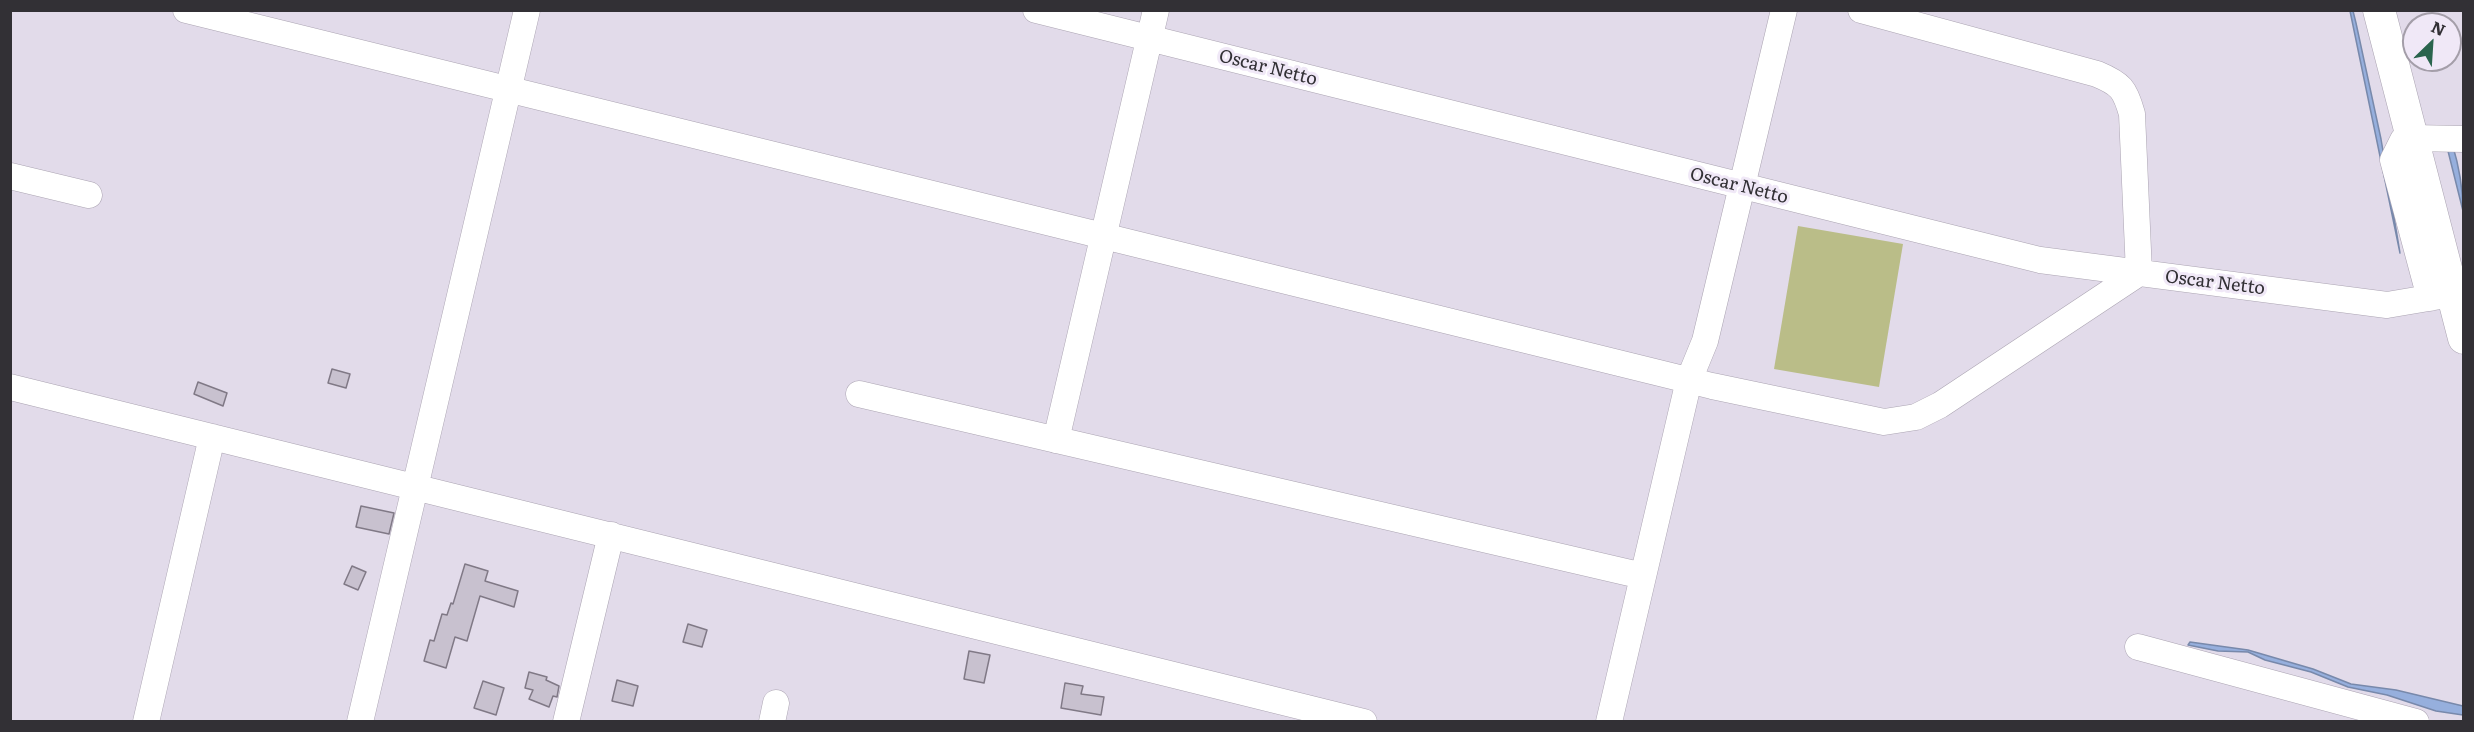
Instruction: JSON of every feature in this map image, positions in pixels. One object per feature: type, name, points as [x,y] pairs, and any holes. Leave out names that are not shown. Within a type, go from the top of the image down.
[{"type":"main road","points":[[2379,10],[2411,138],[2441,296],[2463,338]]},
{"type":"street","points":[[186,10],[1689,380],[1884,422],[1916,417],[1940,405],[2139,273],[2132,114],[2127,98],[2116,81],[1862,10]]},
{"type":"street","points":[[360,722],[527,10]]},
{"type":"street","name":"Oscar Netto","points":[[1036,10],[2040,260],[2387,305],[2441,296]]},
{"type":"street","points":[[1056,440],[1156,10]]},
{"type":"street","points":[[1609,722],[1689,380],[1705,342],[1744,187],[1784,10]]},
{"type":"street","points":[[2411,138],[2463,139]]},
{"type":"street","points":[[10,176],[89,195]]},
{"type":"street","points":[[10,387],[1365,722]]},
{"type":"street","points":[[859,394],[1643,576]]},
{"type":"street","points":[[146,722],[212,437]]},
{"type":"street","points":[[566,722],[610,535]]},
{"type":"street","points":[[2138,647],[2416,722]]},
{"type":"green space","points":[[1798,226],[1903,244],[1879,387],[1774,369]]},
{"type":"water","points":[[2350,11],[2353,11],[2356,23],[2381,139],[2400,253]]},
{"type":"water","points":[[2446,143],[2452,143],[2457,160],[2463,211]]},
{"type":"water","points":[[2190,642],[2248,650],[2313,669],[2351,684],[2396,690],[2463,706],[2463,715],[2436,711],[2387,695],[2348,687],[2311,672],[2265,660],[2248,652],[2218,651],[2188,645]]},
{"type":"building","points":[[332,369],[350,374],[346,388],[328,383]]},
{"type":"building","points":[[198,382],[227,393],[223,406],[194,394]]},
{"type":"building","points":[[361,506],[394,513],[389,534],[356,527]]},
{"type":"building","points":[[465,564],[488,571],[485,581],[518,591],[514,607],[480,596],[467,641],[455,637],[446,668],[424,661],[430,640],[434,641],[442,614],[447,615],[451,603],[453,604]]},
{"type":"building","points":[[352,566],[366,572],[358,590],[344,584]]},
{"type":"building","points":[[688,624],[707,630],[702,647],[683,642]]},
{"type":"building","points":[[969,651],[990,655],[984,683],[964,679]]},
{"type":"building","points":[[529,672],[547,677],[546,680],[559,686],[557,697],[553,696],[549,707],[529,699],[533,690],[525,688]]},
{"type":"building","points":[[617,680],[638,686],[633,706],[612,701]]},
{"type":"building","points":[[483,681],[504,688],[496,715],[474,708]]},
{"type":"building","points":[[1065,683],[1083,686],[1081,694],[1104,697],[1101,715],[1061,708]]}]
